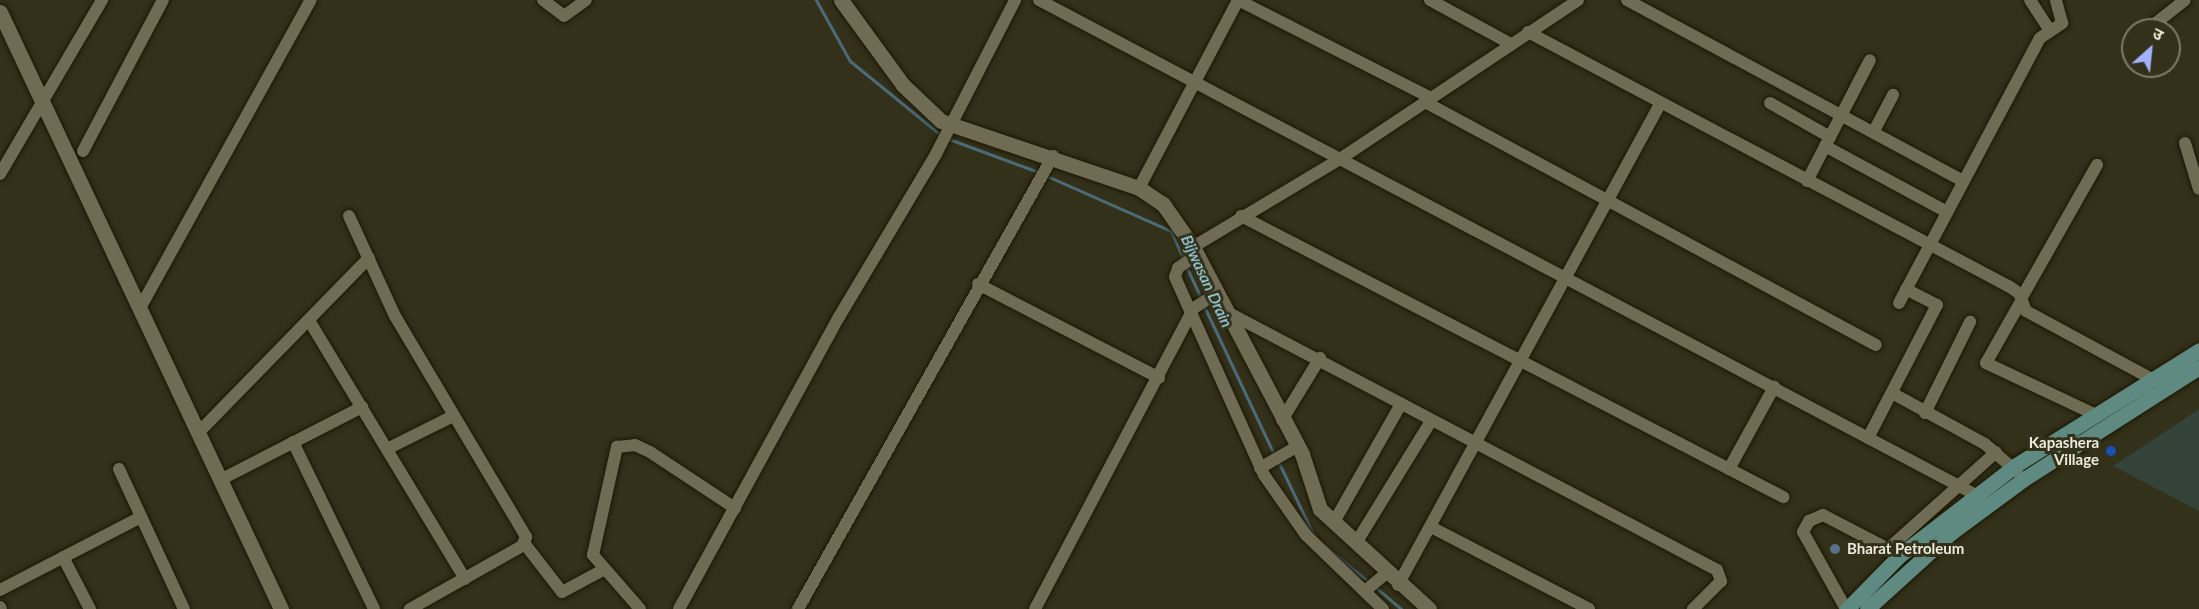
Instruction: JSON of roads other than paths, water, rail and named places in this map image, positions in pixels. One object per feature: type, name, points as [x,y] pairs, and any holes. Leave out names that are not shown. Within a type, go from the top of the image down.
[{"type":"main road","points":[[1867,609],[2018,474],[2096,415],[2199,350]]},
{"type":"main road","points":[[1846,609],[1894,552],[1978,496],[2199,368]]},
{"type":"street","points":[[0,174],[45,105],[102,0]]},
{"type":"street","points":[[82,151],[163,0]]},
{"type":"street","points":[[140,308],[311,0]]},
{"type":"street","points":[[543,0],[564,16],[586,0]]},
{"type":"street","points":[[841,0],[903,85],[948,130],[1053,156],[1139,188],[1163,204],[1194,254],[1214,294],[1227,312],[1282,420],[1315,501],[1356,543],[1383,576],[1429,609]]},
{"type":"street","points":[[679,609],[936,154],[1015,0]]},
{"type":"street","points":[[1039,0],[1194,85],[1340,159],[1565,281],[1774,387],[1978,496]]},
{"type":"street","points":[[1139,188],[1238,0],[1428,100],[1876,345]]},
{"type":"street","points":[[1430,0],[1511,44]]},
{"type":"street","points":[[1383,609],[1368,589],[1306,535],[1263,466],[1196,306],[1175,277],[1178,268],[1241,216],[1340,159],[1578,0]]},
{"type":"street","points":[[1627,0],[1874,131],[1963,182]]},
{"type":"street","points":[[2030,0],[2050,31]]},
{"type":"street","points":[[1899,303],[2040,38],[2062,20],[2056,0]]},
{"type":"street","points":[[2162,18],[2185,0]]},
{"type":"street","points":[[0,12],[200,431],[220,480],[281,609]]},
{"type":"street","points":[[1528,32],[1660,104],[1930,245],[2151,379]]},
{"type":"street","points":[[1806,181],[1870,60]]},
{"type":"street","points":[[1874,131],[1893,95]]},
{"type":"street","points":[[1770,103],[1827,142],[1947,212]]},
{"type":"street","points":[[1398,585],[1660,104]]},
{"type":"street","points":[[2185,143],[2199,189]]},
{"type":"street","points":[[798,609],[978,284],[1053,156]]},
{"type":"street","points":[[2096,415],[1986,363],[2097,165]]},
{"type":"street","points":[[349,216],[451,417],[525,534],[524,543],[562,592],[603,570]]},
{"type":"street","points":[[1241,216],[1783,497]]},
{"type":"street","points":[[200,431],[310,322],[369,258]]},
{"type":"street","points":[[978,284],[1159,378]]},
{"type":"street","points":[[1868,438],[1937,304],[1906,289]]},
{"type":"street","points":[[1035,609],[1196,306],[1214,294]]},
{"type":"street","points":[[1227,312],[1320,358],[1431,421],[1476,442],[1721,573],[1722,581],[1694,609]]},
{"type":"street","points":[[310,322],[465,579]]},
{"type":"street","points":[[1925,413],[1970,322]]},
{"type":"street","points":[[1282,420],[1320,358]]},
{"type":"street","points":[[1729,469],[1774,387]]},
{"type":"street","points":[[1892,393],[1996,452],[2018,474]]},
{"type":"street","points":[[1335,522],[1401,404]]},
{"type":"street","points":[[220,480],[362,407]]},
{"type":"street","points":[[387,449],[451,417]]},
{"type":"street","points":[[1356,543],[1431,421]]},
{"type":"street","points":[[293,442],[374,609]]},
{"type":"street","points":[[640,609],[603,570],[592,548],[617,447],[629,444],[650,452],[735,508]]},
{"type":"street","points":[[1263,466],[1295,448]]},
{"type":"street","points":[[1846,609],[1830,572],[1803,532],[1805,526],[1823,515],[1894,552],[1958,485],[1996,452]]},
{"type":"street","points":[[119,469],[184,609]]},
{"type":"street","points":[[0,590],[141,517]]},
{"type":"street","points":[[1431,527],[1589,609]]},
{"type":"street","points":[[410,609],[524,543]]},
{"type":"street","points":[[63,557],[90,609]]},
{"type":"street","points":[[1368,589],[1383,576]]},
{"type":"waterway","name":"Bijwasan Drain","points":[[816,0],[850,61],[942,136]]},
{"type":"waterway","name":"Bijwasan Drain","points":[[949,139],[1041,173]]},
{"type":"waterway","name":"Bijwasan Drain","points":[[1047,176],[1171,231],[1184,260]]},
{"type":"waterway","name":"Bijwasan Drain","points":[[1186,266],[1201,298]]},
{"type":"waterway","name":"Bijwasan Drain","points":[[1203,304],[1275,456]]},
{"type":"waterway","name":"Bijwasan Drain","points":[[1278,461],[1314,536]]},
{"type":"waterway","name":"Bijwasan Drain","points":[[1326,547],[1370,583]]},
{"type":"waterway","name":"Bijwasan Drain","points":[[1375,587],[1401,609]]},
{"type":"place","name":"Kapashera Village","points":[[2111,451]]},
{"type":"place","name":"Bharat Petroleum","points":[[1835,549]]}]
